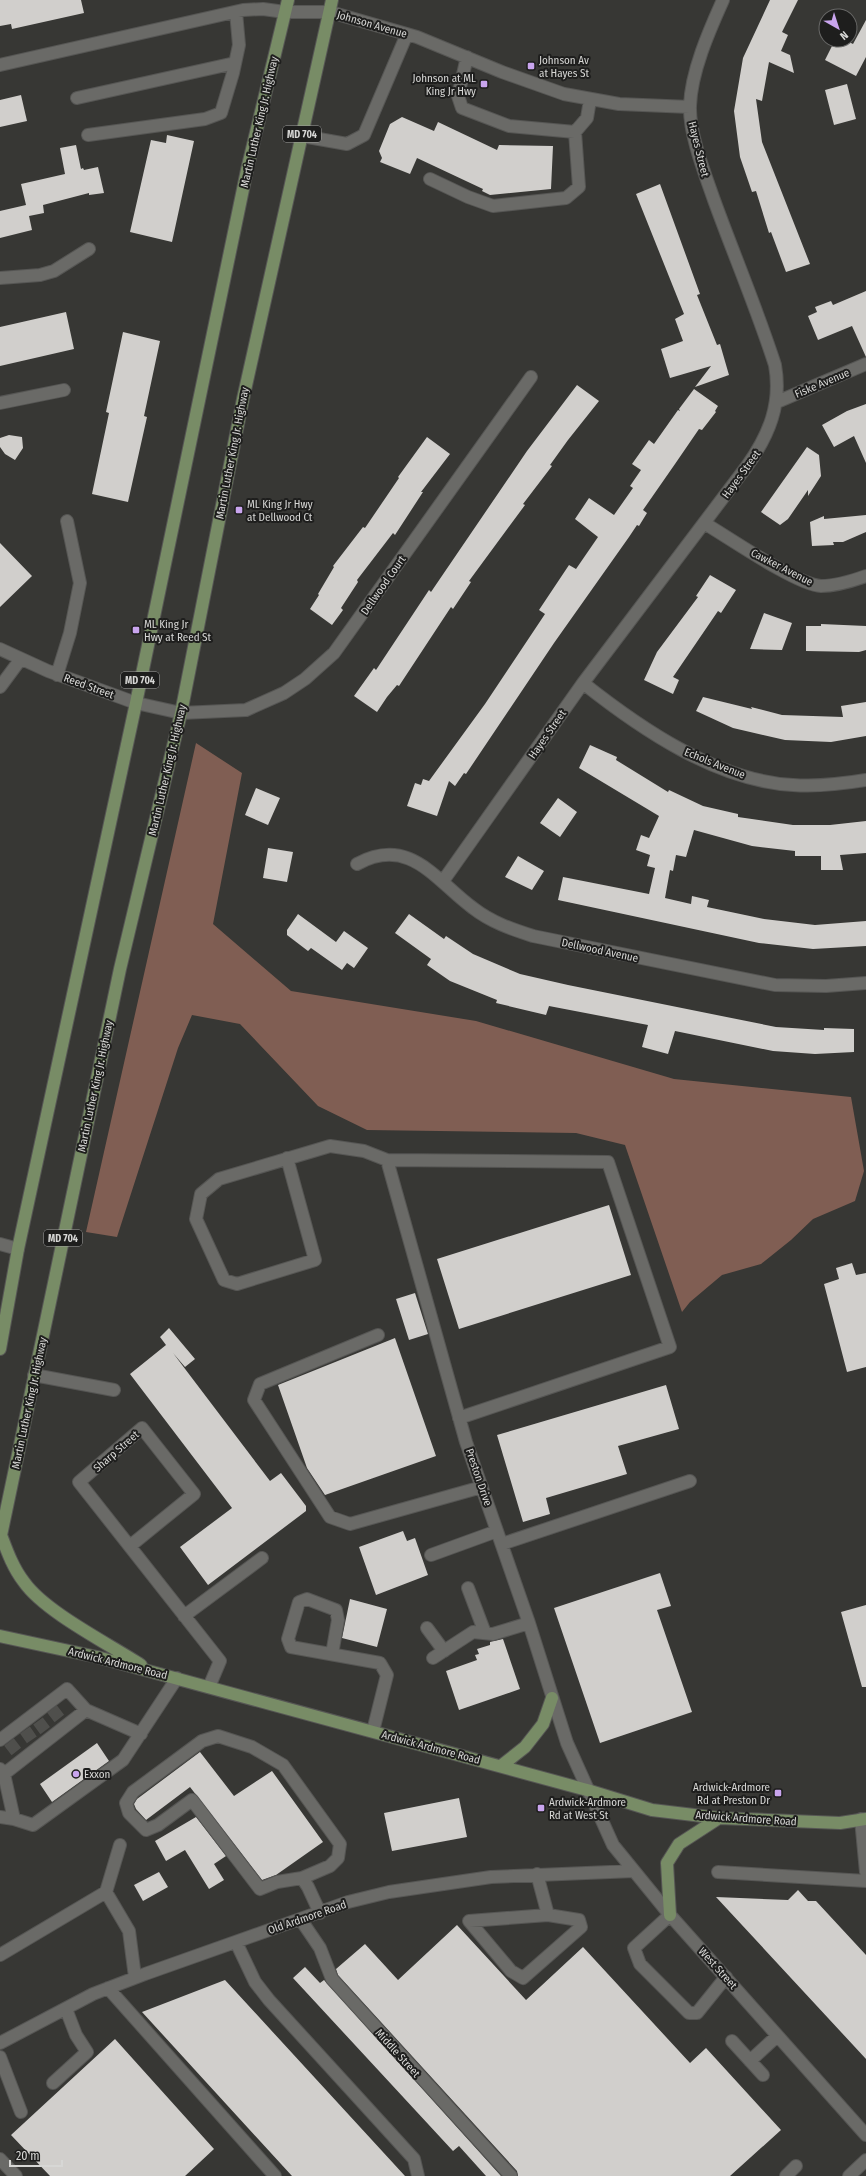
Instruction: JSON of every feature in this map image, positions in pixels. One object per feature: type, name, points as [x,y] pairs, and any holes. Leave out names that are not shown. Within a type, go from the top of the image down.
[{"type":"main road","name":"Martin Luther King Jr. Highway","points":[[0,1349],[18,1249],[136,703],[247,170],[288,0]]},
{"type":"main road","name":"Martin Luther King Jr. Highway","points":[[1,1537],[120,969],[181,713],[243,399],[331,6]]},
{"type":"main road","points":[[1,1537],[24,1582],[43,1602],[152,1671]]},
{"type":"main road","name":"Ardwick Ardmore Road","points":[[0,1636],[97,1657],[152,1671],[501,1766],[652,1810],[719,1818],[840,1823],[864,1819]]},
{"type":"main road","points":[[501,1766],[525,1747],[543,1724],[552,1698]]},
{"type":"main road","points":[[670,1915],[667,1863],[679,1844],[719,1818]]},
{"type":"street","name":"Hayes Street","points":[[443,881],[583,683],[758,451],[775,414],[778,379],[775,364],[706,178],[695,141],[690,107],[694,81],[710,30],[723,0]]},
{"type":"street","name":"Johnson Avenue","points":[[0,65],[236,12],[263,9],[285,12],[331,6],[467,57],[535,85],[590,100],[619,104],[690,107]]},
{"type":"street","points":[[88,136],[205,119],[221,113],[239,45],[236,12]]},
{"type":"street","points":[[302,136],[347,144],[364,135],[407,34]]},
{"type":"street","points":[[467,57],[458,96],[462,108],[509,126],[576,132]]},
{"type":"street","points":[[77,98],[235,63]]},
{"type":"street","points":[[430,179],[468,197],[493,206],[566,198],[579,187],[576,132],[587,118],[590,100]]},
{"type":"street","points":[[0,278],[40,275],[54,271],[89,249]]},
{"type":"street","name":"Fiske Avenue","points":[[777,402],[866,364]]},
{"type":"street","name":"Dellwood Court","points":[[181,713],[246,710],[295,686],[334,653],[531,377]]},
{"type":"street","points":[[0,403],[64,390]]},
{"type":"street","points":[[57,674],[70,633],[80,583],[67,521]]},
{"type":"street","name":"Cawker Avenue","points":[[704,523],[773,565],[811,584],[820,586],[836,584],[866,576]]},
{"type":"street","name":"Reed Street","points":[[0,649],[20,660],[136,703],[181,713]]},
{"type":"street","points":[[0,687],[20,660]]},
{"type":"street","name":"Echols Avenue","points":[[583,683],[620,712],[673,746],[749,777],[772,783],[803,786],[827,786],[866,780]]},
{"type":"street","name":"Dellwood Avenue","points":[[358,864],[380,855],[401,856],[417,862],[443,881],[486,918],[533,936],[776,985],[826,986],[866,983]]},
{"type":"street","points":[[287,1158],[315,1260],[237,1284],[224,1280],[196,1219],[201,1194],[219,1179],[287,1158],[330,1146],[364,1151],[387,1160],[608,1162],[670,1346],[459,1418]]},
{"type":"street","name":"Preston Drive","points":[[387,1160],[459,1418],[529,1622],[567,1743],[587,1790]]},
{"type":"street","points":[[0,1244],[18,1249]]},
{"type":"street","points":[[378,1335],[260,1384],[254,1400],[330,1517],[350,1524],[482,1487]]},
{"type":"street","points":[[34,1375],[114,1390]]},
{"type":"street","name":"Sharp Street","points":[[130,1546],[194,1494],[142,1428],[79,1482],[220,1661],[209,1687]]},
{"type":"street","points":[[502,1544],[690,1481]]},
{"type":"street","points":[[431,1555],[498,1532]]},
{"type":"street","points":[[184,1616],[262,1558]]},
{"type":"street","points":[[468,1588],[485,1633]]},
{"type":"street","points":[[332,1654],[338,1620],[336,1610],[307,1599],[299,1602],[288,1639],[291,1646],[332,1654],[380,1663],[387,1675],[373,1731]]},
{"type":"street","points":[[433,1658],[473,1632],[493,1634],[529,1622]]},
{"type":"street","points":[[427,1628],[444,1651]]},
{"type":"street","points":[[0,1817],[14,1819],[33,1825],[123,1760],[177,1678]]},
{"type":"street","points":[[5,1739],[50,1707],[67,1689],[86,1710],[141,1734]]},
{"type":"street","points":[[14,1819],[2,1771],[48,1735],[86,1710]]},
{"type":"street","points":[[218,1736],[252,1747],[283,1765],[340,1844],[338,1858],[330,1866],[302,1878],[277,1882],[260,1889],[192,1800],[158,1825],[146,1830],[129,1813],[126,1803],[133,1792],[202,1741],[218,1736]]},
{"type":"street","name":"West Street","points":[[587,1790],[613,1846],[670,1915],[866,2135]]},
{"type":"street","points":[[864,1819],[866,1872]]},
{"type":"street","points":[[0,1955],[106,1892],[120,1845]]},
{"type":"street","name":"Old Ardmore Road","points":[[0,2043],[108,1988],[348,1902],[389,1892],[491,1877],[634,1871]]},
{"type":"street","points":[[718,1872],[866,1881]]},
{"type":"street","points":[[537,1874],[548,1915]]},
{"type":"street","points":[[302,1878],[308,1887],[320,1913]]},
{"type":"street","points":[[106,1892],[129,1931],[135,1978]]},
{"type":"street","points":[[548,1915],[579,1920],[581,1927],[523,1978],[511,1971],[469,1921],[548,1915]]},
{"type":"street","points":[[670,1915],[634,1948],[640,1964],[689,2013],[697,2013],[726,1978]]},
{"type":"street","name":"Middle Street","points":[[301,1920],[320,1948],[332,1979],[511,2176]]},
{"type":"street","points":[[236,1942],[255,1982],[414,2159],[418,2176]]},
{"type":"street","points":[[108,1988],[275,2176]]},
{"type":"street","points":[[53,2083],[87,2052],[76,2035],[66,2009]]},
{"type":"street","points":[[750,2061],[777,2036]]},
{"type":"street","points":[[732,2040],[763,2075]]},
{"type":"street","points":[[0,2057],[21,2112]]},
{"type":"street","points":[[0,2159],[16,2176]]},
{"type":"street","points":[[849,2176],[866,2160]]},
{"type":"street","points":[[786,2176],[796,2166]]},
{"type":"shaded area","points":[[196,743],[242,773],[213,924],[291,991],[476,1021],[674,1079],[851,1097],[864,1171],[855,1201],[813,1219],[791,1240],[761,1264],[722,1275],[690,1302],[682,1312],[625,1145],[576,1133],[367,1130],[318,1106],[240,1024],[192,1015],[178,1048],[117,1237],[86,1232]]},
{"type":"building","points":[[0,0],[81,0],[84,13],[12,29],[11,24],[0,26]]},
{"type":"building","points":[[770,0],[798,0],[782,32],[788,35],[781,51],[790,55],[794,73],[769,62],[762,101],[756,99],[762,142],[810,264],[786,272],[771,232],[769,233],[756,191],[752,192],[740,157],[734,111],[743,58]]},
{"type":"building","points":[[866,20],[866,57],[856,76],[825,60],[831,48],[858,48],[858,35]]},
{"type":"building","points":[[847,84],[856,119],[834,125],[825,90]]},
{"type":"building","points":[[21,95],[27,121],[0,127],[0,100]]},
{"type":"building","points":[[402,117],[434,131],[438,122],[497,150],[499,145],[553,146],[551,189],[490,195],[482,191],[483,189],[417,158],[410,174],[380,162],[382,158],[379,151],[390,124]]},
{"type":"building","points":[[167,135],[194,141],[172,242],[130,232],[151,140],[166,143]]},
{"type":"building","points":[[76,145],[81,169],[83,168],[84,170],[98,167],[104,193],[89,195],[89,193],[43,205],[44,213],[29,216],[32,230],[0,238],[0,211],[26,205],[21,184],[65,174],[60,148]]},
{"type":"building","points":[[660,184],[700,294],[697,295],[717,345],[720,344],[729,375],[695,387],[711,366],[670,378],[661,349],[683,341],[675,319],[684,314],[636,194]]},
{"type":"building","points":[[866,291],[866,357],[852,326],[818,340],[808,316],[817,312],[815,307],[831,301],[833,305]]},
{"type":"building","points":[[66,312],[74,349],[0,366],[0,327]]},
{"type":"building","points":[[123,332],[160,341],[144,416],[147,417],[128,502],[92,494],[109,413],[106,412]]},
{"type":"building","points":[[577,385],[599,401],[550,465],[552,466],[523,504],[525,505],[469,581],[471,582],[453,609],[451,607],[399,686],[397,685],[377,712],[354,696],[374,668],[376,670],[429,590],[431,592],[527,451]]},
{"type":"building","points":[[694,389],[718,406],[715,411],[716,412],[702,430],[699,429],[643,510],[647,513],[639,526],[637,525],[554,643],[466,774],[464,773],[455,786],[449,781],[437,816],[407,806],[415,783],[421,785],[423,779],[429,781],[485,704],[545,614],[539,610],[569,565],[576,569],[598,537],[575,519],[589,498],[614,515],[633,488],[630,486],[641,470],[632,464],[649,440],[654,444],[678,410],[680,411],[679,409]]},
{"type":"building","points":[[866,404],[866,463],[854,436],[834,447],[822,425],[847,411]]},
{"type":"building","points":[[9,435],[22,437],[23,448],[15,460],[5,454],[0,447],[0,438]]},
{"type":"building","points":[[427,437],[450,454],[421,492],[423,492],[395,535],[393,533],[357,580],[358,582],[341,608],[343,610],[332,625],[310,609],[334,567],[333,566],[363,527],[365,528],[399,478],[398,477]]},
{"type":"building","points":[[807,447],[819,455],[821,476],[808,496],[808,490],[788,519],[780,525],[761,512]]},
{"type":"building","points":[[866,515],[866,532],[843,542],[833,542],[834,545],[812,546],[810,522],[824,516],[824,519]]},
{"type":"building","points":[[0,543],[32,576],[0,607]]},
{"type":"building","points":[[710,575],[736,590],[721,613],[718,611],[673,677],[679,680],[673,694],[644,680],[657,652],[698,597],[696,596]]},
{"type":"building","points":[[764,613],[792,623],[782,650],[750,649]]},
{"type":"building","points":[[821,624],[866,626],[866,650],[859,652],[806,651],[806,626],[821,626]]},
{"type":"building","points":[[703,697],[782,715],[843,717],[841,706],[866,702],[866,736],[831,742],[785,740],[733,728],[696,711]]},
{"type":"building","points":[[590,745],[617,757],[616,760],[668,792],[669,790],[703,806],[738,814],[738,817],[793,825],[830,825],[866,821],[866,853],[840,855],[843,870],[821,870],[821,856],[795,856],[795,851],[752,846],[694,830],[686,857],[676,855],[673,871],[670,870],[665,898],[691,904],[692,896],[709,900],[707,907],[764,919],[815,925],[866,921],[866,946],[813,949],[759,943],[558,900],[563,877],[649,894],[655,868],[647,866],[650,855],[636,850],[641,835],[649,838],[659,816],[579,768]]},
{"type":"building","points":[[256,788],[280,798],[268,825],[245,815]]},
{"type":"building","points":[[558,798],[577,812],[560,837],[540,823]]},
{"type":"building","points":[[268,848],[293,852],[287,882],[263,878]]},
{"type":"building","points":[[518,856],[544,871],[532,890],[505,877]]},
{"type":"building","points":[[298,914],[336,942],[344,931],[368,948],[354,968],[347,963],[342,970],[311,948],[308,951],[287,935],[287,930]]},
{"type":"building","points":[[409,914],[444,939],[446,936],[473,954],[520,974],[776,1027],[824,1030],[824,1028],[854,1029],[854,1052],[815,1054],[773,1051],[675,1031],[668,1054],[642,1047],[648,1025],[549,1006],[546,1015],[496,1003],[497,1000],[450,981],[427,965],[431,959],[395,933]]},
{"type":"building","points":[[609,1205],[631,1275],[459,1329],[437,1259]]},
{"type":"building","points":[[852,1263],[856,1275],[866,1273],[866,1367],[847,1372],[824,1284],[839,1279],[836,1268]]},
{"type":"building","points":[[415,1293],[428,1334],[409,1340],[396,1299]]},
{"type":"building","points":[[169,1328],[195,1359],[185,1367],[173,1353],[270,1481],[281,1473],[306,1506],[306,1511],[208,1585],[180,1547],[232,1508],[130,1374],[166,1345],[160,1337]]},
{"type":"building","points":[[395,1338],[436,1456],[325,1495],[307,1468],[278,1385]]},
{"type":"building","points":[[666,1385],[679,1429],[618,1446],[627,1474],[546,1498],[550,1514],[523,1522],[497,1435]]},
{"type":"building","points":[[403,1531],[407,1541],[415,1538],[428,1575],[376,1595],[359,1547]]},
{"type":"building","points":[[660,1573],[671,1606],[657,1610],[692,1712],[600,1743],[554,1608]]},
{"type":"building","points":[[350,1599],[387,1609],[377,1647],[342,1638]]},
{"type":"building","points":[[866,1605],[866,1687],[862,1687],[841,1612]]},
{"type":"building","points":[[503,1639],[520,1689],[459,1710],[446,1671],[477,1660],[475,1655],[479,1654],[477,1649],[490,1645],[490,1642]]},
{"type":"building","name":"Exxon","points":[[97,1743],[109,1761],[52,1802],[40,1784]]},
{"type":"building","points":[[200,1752],[234,1796],[272,1771],[323,1842],[276,1875],[262,1880],[190,1787],[146,1820],[136,1809],[134,1804],[137,1799]]},
{"type":"building","points":[[459,1798],[467,1837],[392,1851],[384,1813]]},
{"type":"building","points":[[196,1817],[226,1856],[214,1864],[224,1880],[209,1889],[185,1850],[166,1861],[155,1841]]},
{"type":"building","points":[[159,1872],[168,1887],[143,1901],[134,1885]]},
{"type":"building","points":[[798,1890],[808,1901],[816,1901],[866,1955],[866,2059],[716,1897],[788,1900]]},
{"type":"building","points":[[457,1925],[526,2000],[583,1947],[690,2063],[706,2048],[781,2130],[730,2176],[518,2176],[517,2171],[338,1975],[336,1969],[365,1944],[398,1980]]},
{"type":"building","points":[[305,1967],[320,1983],[324,1980],[501,2176],[486,2176],[459,2146],[453,2151],[293,1978]]},
{"type":"building","points":[[225,1980],[405,2176],[292,2176],[142,2012]]},
{"type":"building","points":[[115,2039],[214,2149],[185,2176],[50,2176],[11,2135]]},
{"type":"tunnel","points":[[52,1709],[62,1722]]},
{"type":"tunnel","points":[[38,1721],[47,1733]]},
{"type":"tunnel","points":[[25,1730],[34,1743]]},
{"type":"tunnel","points":[[9,1742],[19,1755]]},
{"type":"place","name":"Johnson Av at Hayes St","points":[[531,66]]},
{"type":"place","name":"Johnson at ML King Jr Hwy","points":[[484,84]]},
{"type":"place","name":"ML King Jr Hwy at Dellwood Ct","points":[[239,510]]},
{"type":"place","name":"ML King Jr Hwy at Reed St","points":[[136,630]]},
{"type":"place","name":"Exxon","points":[[76,1774]]},
{"type":"place","name":"Ardwick-Ardmore Rd at Preston Dr","points":[[778,1793]]},
{"type":"place","name":"Ardwick-Ardmore Rd at West St","points":[[541,1808]]}]
